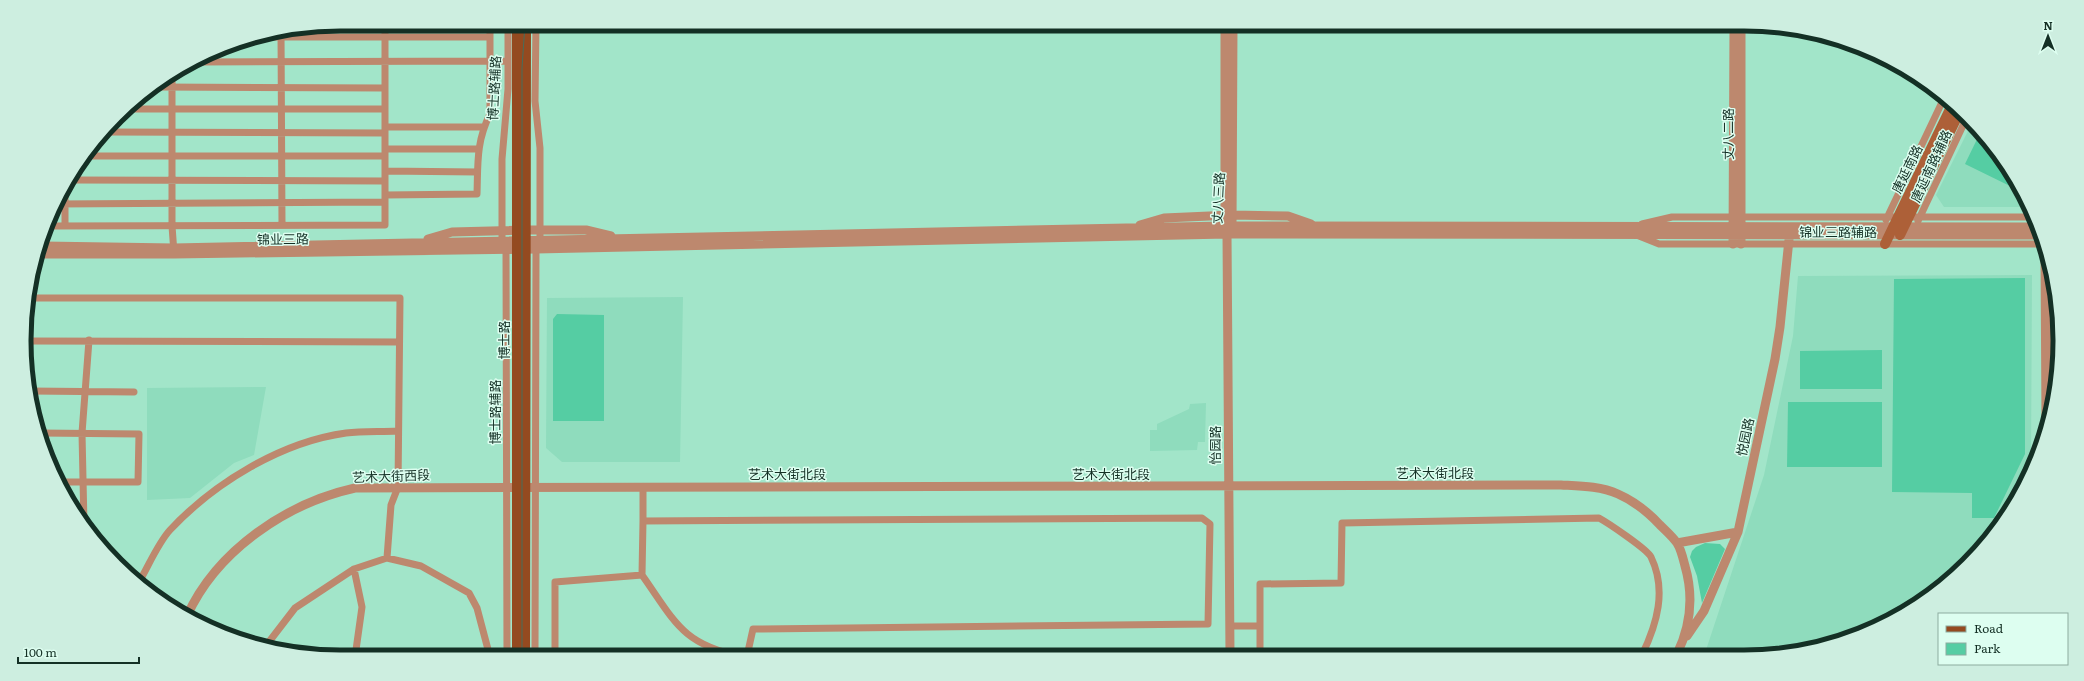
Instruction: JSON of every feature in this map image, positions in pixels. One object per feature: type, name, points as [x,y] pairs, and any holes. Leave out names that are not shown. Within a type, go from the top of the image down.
[{"type":"main road","name":"博士路","points":[[517,31],[521,242],[521,487],[525,650]]},
{"type":"main road","name":"博士路","points":[[521,242],[526,31]]},
{"type":"main road","name":"唐延南路","points":[[1899,226],[1950,110]]},
{"type":"main road","name":"唐延南路","points":[[1885,244],[1899,226],[1957,117]]},
{"type":"main road","name":"博士路","points":[[517,650],[521,487]]},
{"type":"street","points":[[53,226],[385,225],[385,31]]},
{"type":"street","points":[[65,204],[281,202],[385,199],[477,194],[478,149],[484,127],[490,114],[490,31]]},
{"type":"street","name":"博士路辅路","points":[[508,31],[508,61],[502,159],[502,231],[521,242]]},
{"type":"street","name":"博士路辅路","points":[[521,242],[540,230],[540,148],[535,102],[536,31]]},
{"type":"street","name":"丈八三路","points":[[1225,31],[1228,229]]},
{"type":"street","name":"丈八三路","points":[[1228,216],[1233,31]]},
{"type":"street","name":"丈八二路","points":[[1734,31],[1737,244]]},
{"type":"street","name":"丈八二路","points":[[1737,217],[1741,31]]},
{"type":"street","points":[[297,34],[385,37],[490,37]]},
{"type":"street","points":[[281,37],[280,87],[282,226]]},
{"type":"street","points":[[206,62],[508,61]]},
{"type":"street","points":[[172,81],[172,226],[174,251]]},
{"type":"street","points":[[163,87],[385,88]]},
{"type":"street","name":"唐延南路辅路","points":[[1883,226],[1942,103]]},
{"type":"street","points":[[135,109],[385,109]]},
{"type":"street","name":"唐延南路辅路","points":[[1916,226],[1964,124]]},
{"type":"street","points":[[112,132],[281,132],[484,127]]},
{"type":"street","points":[[92,156],[281,156],[478,149]]},
{"type":"street","points":[[385,172],[477,172]]},
{"type":"street","points":[[76,180],[385,181]]},
{"type":"street","points":[[65,200],[65,226]]},
{"type":"street","points":[[1127,228],[1164,218],[1228,216],[1288,216],[1316,226]]},
{"type":"street","name":"锦业三路辅路","points":[[1633,230],[1672,217],[1887,217],[1899,226],[1920,217],[2027,217]]},
{"type":"street","points":[[416,243],[452,232],[502,231],[521,242],[1228,229],[1316,226],[1737,231],[1790,235],[1899,226],[2034,235]]},
{"type":"street","points":[[1790,235],[1883,226],[2031,227]]},
{"type":"street","points":[[521,242],[1127,228],[1633,230]]},
{"type":"street","name":"怡园路","points":[[1228,229],[1228,487],[1230,650]]},
{"type":"street","points":[[521,242],[540,230],[586,230],[622,239]]},
{"type":"street","name":"锦业三路辅路","points":[[1633,230],[1659,244],[1737,244],[1790,235],[1885,244],[2038,244]]},
{"type":"street","name":"悦园路","points":[[1684,640],[1704,611],[1738,532],[1775,359],[1790,235]]},
{"type":"street","name":"博士路辅路","points":[[521,242],[521,487],[534,650]]},
{"type":"street","name":"锦业三路","points":[[46,246],[174,251],[416,243],[521,242]]},
{"type":"street","name":"锦业三路","points":[[44,254],[521,242]]},
{"type":"street","points":[[2045,272],[2046,405]]},
{"type":"street","points":[[34,298],[400,298],[398,487],[391,505],[387,558]]},
{"type":"street","points":[[84,513],[82,433],[89,340]]},
{"type":"street","points":[[31,341],[399,342]]},
{"type":"street","points":[[36,391],[134,392]]},
{"type":"street","points":[[142,578],[170,531],[223,484],[258,462],[299,445],[346,433],[398,431]]},
{"type":"street","points":[[45,433],[139,434],[138,482],[66,482]]},
{"type":"street","name":"艺术大街北段","points":[[521,487],[1228,487],[1561,485],[1596,488],[1618,494],[1638,505],[1652,516],[1677,543]]},
{"type":"street","name":"博士路辅路","points":[[508,650],[521,487]]},
{"type":"street","name":"艺术大街西段","points":[[190,611],[195,601],[224,562],[255,535],[297,508],[355,488],[521,487]]},
{"type":"street","points":[[643,488],[642,575],[680,628],[694,640],[714,650]]},
{"type":"street","points":[[643,520],[1202,518],[1210,524],[1208,624],[753,628],[748,650]]},
{"type":"street","points":[[1260,650],[1260,584],[1341,583],[1342,523],[1599,518],[1609,523],[1651,555],[1659,583],[1659,608],[1651,635],[1644,650]]},
{"type":"street","points":[[1679,650],[1684,640],[1691,609],[1691,594],[1689,579],[1677,543],[1738,532]]},
{"type":"street","points":[[269,641],[295,608],[354,569],[387,558],[421,566],[469,593],[477,608],[488,650]]},
{"type":"street","points":[[354,569],[362,607],[356,650]]},
{"type":"street","points":[[555,650],[555,582],[642,575]]},
{"type":"street","points":[[1230,626],[1259,626]]},
{"type":"shaded area","points":[[1969,129],[1989,152],[2001,169],[2012,186],[2022,207],[1944,207],[1936,195]]},
{"type":"shaded area","points":[[2032,275],[2031,454],[2012,495],[1989,529],[1976,545],[1948,573],[1932,586],[1898,609],[1843,634],[1804,644],[1764,649],[1706,650],[1764,475],[1793,336],[1798,276]]},
{"type":"shaded area","points":[[683,297],[680,462],[562,462],[546,448],[547,298]]},
{"type":"shaded area","points":[[266,387],[254,455],[234,463],[190,498],[147,500],[147,388]]},
{"type":"shaded area","points":[[1206,403],[1205,442],[1198,442],[1197,450],[1150,451],[1150,430],[1157,430],[1157,424],[1189,409],[1190,404]]},
{"type":"green space","points":[[1978,138],[2013,187],[1965,164]]},
{"type":"green space","points":[[2025,278],[2025,454],[1994,518],[1972,518],[1972,493],[1892,492],[1894,279]]},
{"type":"green space","points":[[557,314],[604,315],[604,421],[553,421],[553,319]]},
{"type":"green space","points":[[1882,350],[1882,389],[1800,389],[1800,351]]},
{"type":"green space","points":[[1788,402],[1882,402],[1882,467],[1787,467]]},
{"type":"green space","points":[[1705,543],[1720,544],[1725,549],[1702,603],[1697,576],[1690,557],[1692,551],[1696,547]]},
{"type":"tram line","points":[[522,650],[522,68],[525,31]]}]
